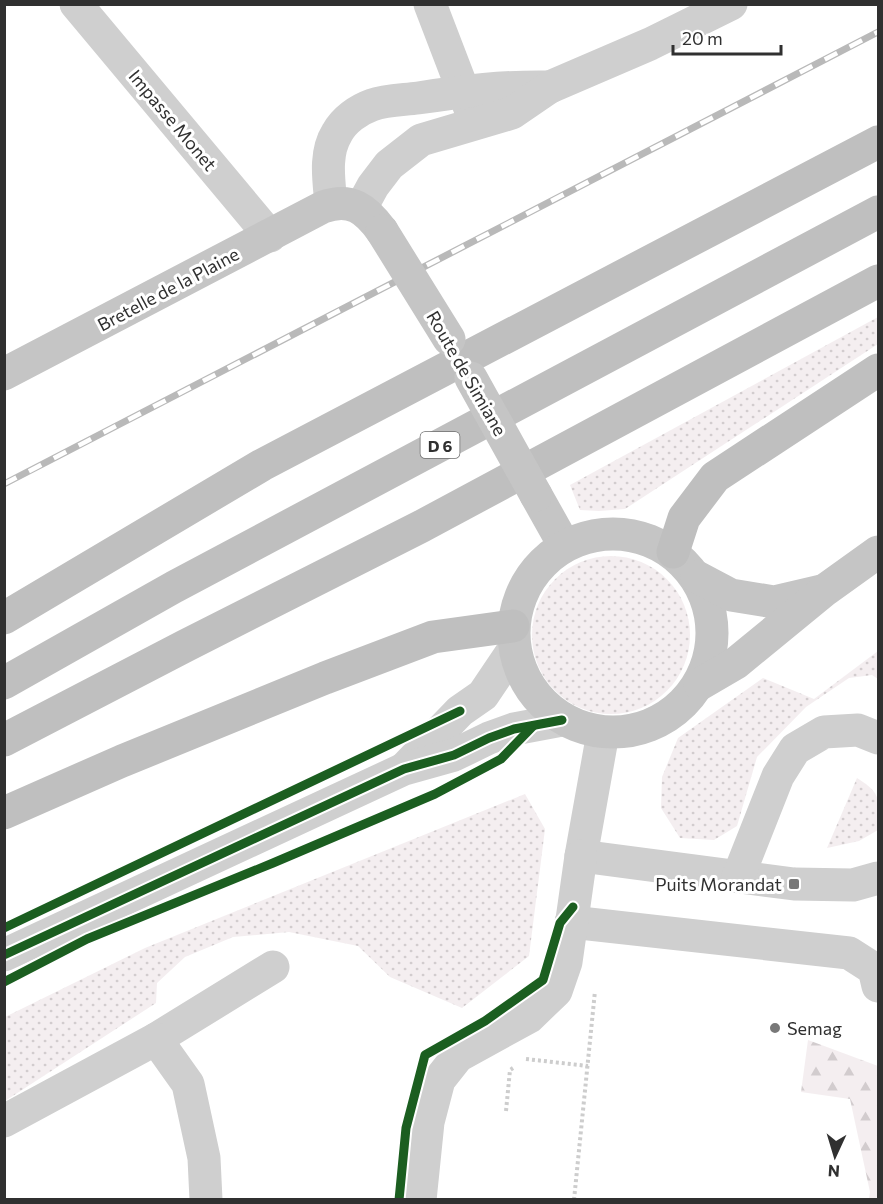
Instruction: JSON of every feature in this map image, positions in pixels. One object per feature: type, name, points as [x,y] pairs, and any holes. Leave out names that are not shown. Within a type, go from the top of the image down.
[{"type":"highway","points":[[4,618],[262,465],[879,142]]},
{"type":"highway","name":"D 6","points":[[4,683],[174,586],[879,212]]},
{"type":"highway","points":[[4,741],[185,645],[422,526],[879,281]]},
{"type":"highway","points":[[673,552],[684,518],[715,477],[879,370]]},
{"type":"highway","points":[[4,813],[122,761],[325,678],[434,637],[513,637]]},
{"type":"main road","name":"Bretelle de la Plaine","points":[[4,374],[270,236],[358,214]]},
{"type":"main road","name":"Route de Simiane","points":[[358,214],[461,359],[564,545]]},
{"type":"main road","points":[[700,684],[712,649],[712,612],[697,578],[673,552],[639,536],[600,534],[564,545],[538,566],[520,594],[513,637],[530,689],[562,720],[603,733],[641,730],[675,712],[700,684],[736,663],[825,590],[879,552]]},
{"type":"main road","points":[[697,578],[731,596],[774,602],[825,590]]},
{"type":"street","name":"Impasse Monet","points":[[76,4],[270,236]]},
{"type":"street","points":[[430,4],[476,123]]},
{"type":"street","name":"Route de Simiane","points":[[358,214],[373,186],[389,165],[420,141],[512,113],[550,87],[650,44],[731,4]]},
{"type":"street","name":"Route de Simiane","points":[[358,214],[329,153],[336,134],[345,121],[373,105],[509,86],[550,87]]},
{"type":"street","points":[[404,769],[460,711],[483,694],[513,637]]},
{"type":"street","points":[[4,955],[404,769],[454,755],[514,729],[562,720]]},
{"type":"street","points":[[738,878],[778,776],[795,749],[824,732],[858,730],[879,738]]},
{"type":"street","points":[[420,1200],[428,1122],[439,1080],[458,1056],[529,1017],[556,991],[566,962],[570,921],[603,733]]},
{"type":"street","points":[[581,856],[794,884],[853,885],[879,878]]},
{"type":"street","points":[[570,921],[849,953],[874,969],[879,986]]},
{"type":"street","points":[[4,1121],[156,1039],[273,967]]},
{"type":"street","points":[[156,1039],[188,1084],[204,1158],[206,1200]]},
{"type":"path","points":[[574,1200],[596,982]]},
{"type":"path","points":[[523,1059],[588,1066]]},
{"type":"path","points":[[506,1111],[510,1070],[517,1064]]},
{"type":"green space","points":[[878,317],[878,344],[625,509],[580,510],[570,485]]},
{"type":"green space","points":[[611,556],[641,562],[667,579],[684,605],[690,635],[684,665],[667,691],[641,708],[611,714],[581,708],[555,691],[538,665],[532,635],[538,605],[555,579],[581,562]]},
{"type":"green space","points":[[878,651],[878,679],[872,675],[849,678],[806,707],[757,757],[737,826],[714,840],[680,838],[661,808],[662,777],[678,738],[763,678],[814,699]]},
{"type":"green space","points":[[857,778],[871,789],[878,799],[878,830],[859,841],[827,848]]},
{"type":"green space","points":[[525,794],[545,829],[529,956],[462,1008],[390,977],[358,946],[289,932],[233,937],[185,957],[157,983],[156,1003],[5,1101],[5,1017],[145,948]]},
{"type":"green space","points":[[808,1040],[878,1066],[878,1199],[869,1199],[870,1192],[850,1099],[801,1092]]},
{"type":"railway","points":[[4,484],[878,32]]},
{"type":"cycle path","points":[[4,928],[460,711]]},
{"type":"cycle path","points":[[4,955],[404,769],[454,755],[514,729],[562,720]]},
{"type":"cycle path","points":[[4,982],[87,939],[435,794],[501,759],[533,726]]},
{"type":"cycle path","points":[[399,1200],[406,1128],[425,1055],[485,1021],[543,980],[560,923],[573,907]]},
{"type":"place","name":"Puits Morandat","points":[[794,884]]},
{"type":"place","name":"Semag","points":[[775,1028]]}]
